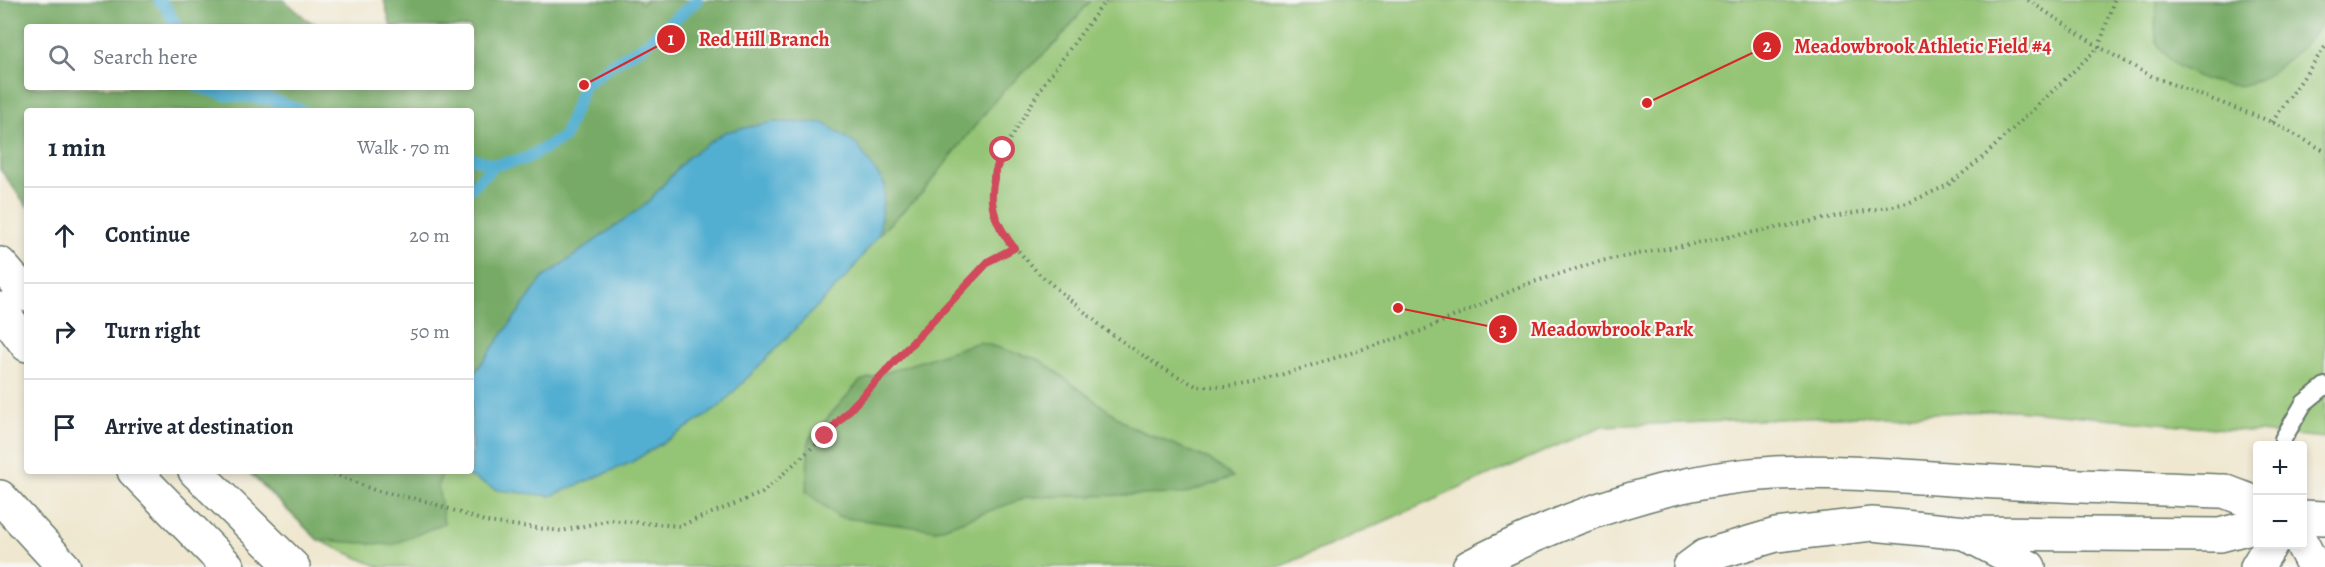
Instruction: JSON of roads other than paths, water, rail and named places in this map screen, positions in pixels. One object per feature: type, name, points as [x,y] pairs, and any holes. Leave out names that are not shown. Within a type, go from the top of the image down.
[{"type":"main road","points":[[0,264],[24,292]]},
{"type":"main road","points":[[0,309],[24,341]]},
{"type":"main road","points":[[137,474],[228,567]]},
{"type":"main road","points":[[198,474],[293,567]]},
{"type":"main road","points":[[1469,567],[1568,520],[1643,496],[1706,482],[1774,474],[1860,474],[2224,491],[2253,502]]},
{"type":"main road","points":[[0,497],[63,567]]},
{"type":"main road","points":[[2307,517],[2325,518]]},
{"type":"main road","points":[[1690,567],[1706,556],[1776,535],[1872,524],[1966,533],[2220,535],[2253,526]]},
{"type":"main road","points":[[1966,533],[2029,567]]},
{"type":"main road","points":[[2257,567],[2268,549]]},
{"type":"main road","points":[[2305,549],[2314,567]]},
{"type":"lane","points":[[2283,441],[2304,403],[2325,386]]},
{"type":"water","points":[[773,122],[824,123],[858,146],[885,185],[879,234],[849,274],[717,409],[632,462],[551,496],[497,490],[465,474],[474,474],[474,374],[543,278],[646,204],[688,157],[725,132]]},
{"type":"waterway","points":[[159,0],[175,24]]},
{"type":"waterway","points":[[474,159],[495,165],[525,159],[564,137],[584,85],[612,64],[643,46],[697,0]]},
{"type":"waterway","points":[[208,90],[226,95],[269,99],[294,108]]},
{"type":"waterway","points":[[474,185],[495,165]]},
{"type":"place","name":"Red Hill Branch","points":[[584,85]]},
{"type":"place","name":"Meadowbrook Athletic Field #4","points":[[1647,103]]},
{"type":"place","name":"Meadowbrook Park","points":[[1398,308]]}]
